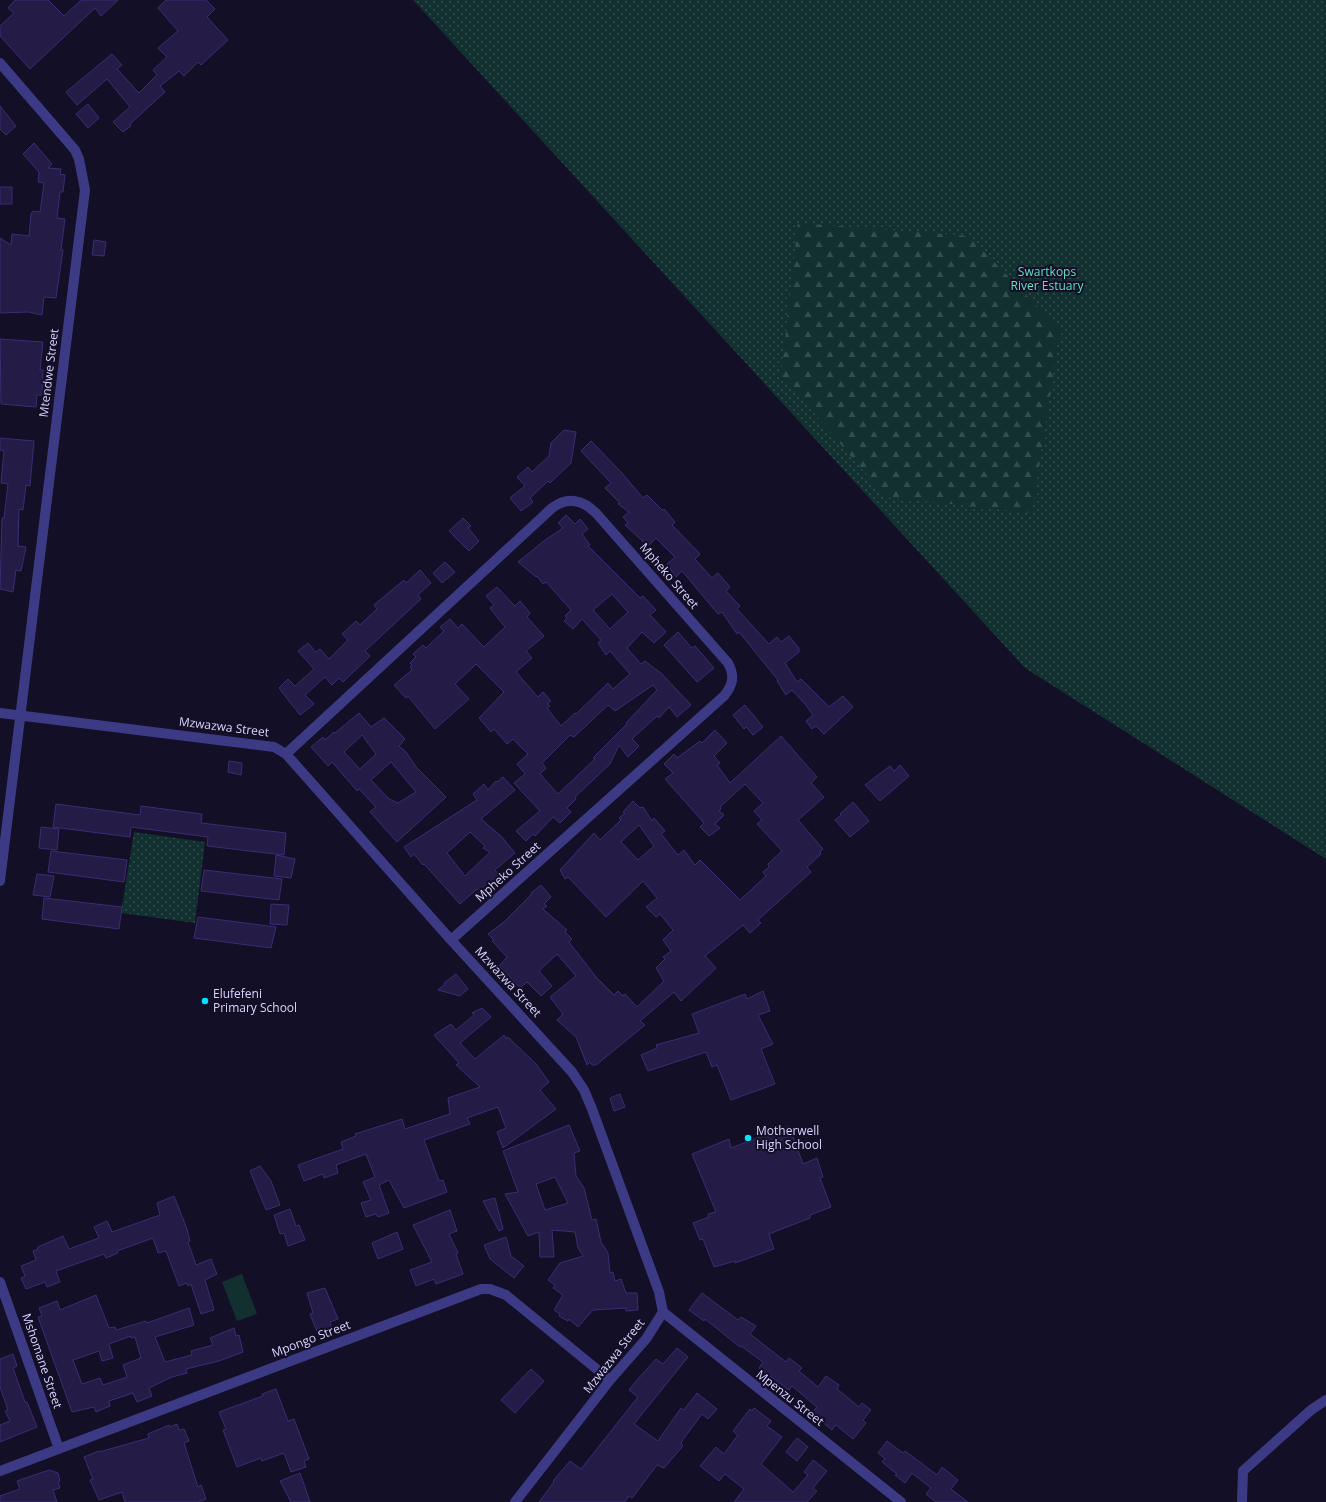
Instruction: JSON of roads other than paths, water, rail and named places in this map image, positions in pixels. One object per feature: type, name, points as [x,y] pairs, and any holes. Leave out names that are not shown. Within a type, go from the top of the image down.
[{"type":"street","name":"Mtendwe Street","points":[[0,62],[75,150],[79,159],[85,190],[20,716]]},
{"type":"street","name":"Mpheko Street","points":[[286,754],[558,503],[574,500],[582,502],[596,513],[728,663],[732,671],[732,686],[724,696],[451,940]]},
{"type":"street","name":"Mzwazwa Street","points":[[0,713],[274,746],[286,754],[451,940],[557,1053],[584,1090],[659,1292],[663,1312],[646,1339],[610,1380],[515,1502]]},
{"type":"street","points":[[0,881],[20,716]]},
{"type":"street","name":"Mshomane Street","points":[[0,1282],[59,1449]]},
{"type":"street","name":"Mpongo Street","points":[[0,1471],[481,1289],[490,1289],[506,1295],[610,1380]]},
{"type":"street","name":"Mpenzu Street","points":[[663,1312],[901,1502]]},
{"type":"street","points":[[1242,1502],[1243,1471],[1311,1410],[1326,1400]]},
{"type":"place","name":"Elufefeni Primary School","points":[[205,1001]]},
{"type":"place","name":"Motherwell High School","points":[[748,1138]]},
{"type":"park label","name":"Swartkops River Estuary","points":[[1047,279]]}]
